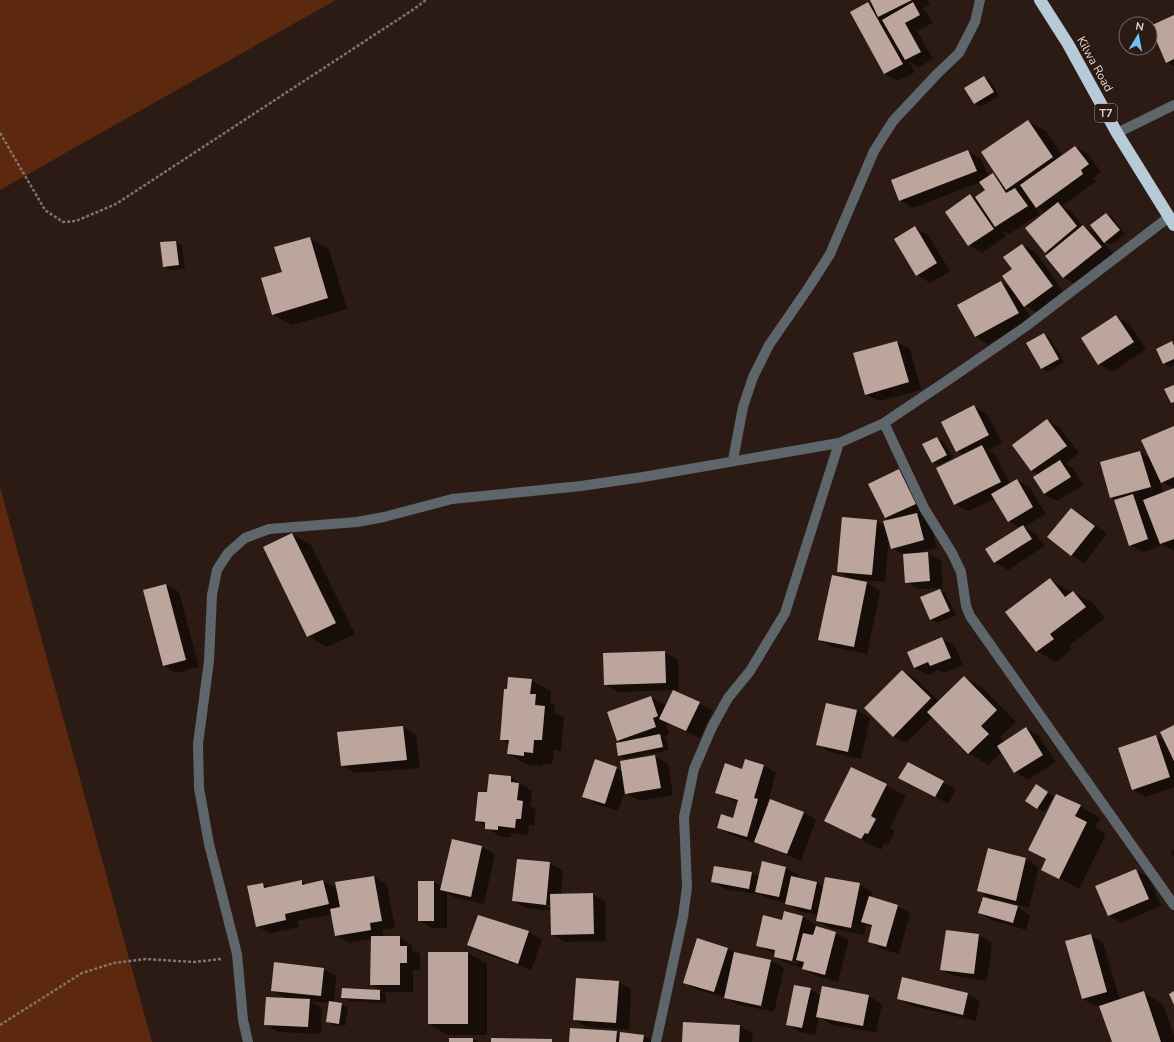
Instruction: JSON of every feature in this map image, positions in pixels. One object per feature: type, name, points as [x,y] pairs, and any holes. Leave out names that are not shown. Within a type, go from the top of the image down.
[{"type":"highway","name":"Kilwa Road","points":[[1040,0],[1068,44],[1117,133],[1172,221]]},
{"type":"street","points":[[733,460],[743,406],[753,377],[769,345],[830,254],[874,151],[893,121],[959,53],[975,22],[980,0]]},
{"type":"street","points":[[1117,133],[1174,105]]},
{"type":"street","points":[[248,1042],[243,1020],[236,954],[209,844],[199,788],[198,744],[209,661],[212,595],[218,570],[228,553],[245,538],[269,529],[357,522],[384,517],[452,499],[635,478],[839,443],[884,423],[1025,327],[1172,221]]},
{"type":"street","points":[[884,423],[924,508],[952,553],[961,572],[966,606],[970,616],[1174,905]]},
{"type":"street","points":[[656,1042],[683,917],[687,887],[684,817],[694,769],[712,727],[728,698],[750,671],[785,613],[839,443]]},
{"type":"path","points":[[0,133],[45,210],[63,222],[76,221],[116,204],[414,10],[426,0]]},
{"type":"path","points":[[0,1025],[82,973],[114,963],[146,959],[194,962],[216,961],[236,954]]},
{"type":"shaded area","points":[[0,0],[336,0],[0,190]]},
{"type":"shaded area","points":[[0,487],[152,1042],[0,1042]]},
{"type":"building","points":[[870,0],[912,0],[878,17]]},
{"type":"building","points":[[868,2],[903,64],[884,74],[850,12]]},
{"type":"building","points":[[913,2],[920,15],[905,23],[921,52],[905,60],[882,20]]},
{"type":"building","points":[[1174,15],[1174,59],[1166,63],[1158,44],[1158,22]]},
{"type":"building","points":[[984,76],[994,92],[974,104],[964,88]]},
{"type":"building","points":[[1028,120],[1053,157],[1006,190],[981,152]]},
{"type":"building","points":[[1075,146],[1089,164],[1081,170],[1083,174],[1036,208],[1020,185]]},
{"type":"building","points":[[968,150],[977,171],[899,201],[891,180]]},
{"type":"building","points":[[993,173],[1006,193],[1015,188],[1028,206],[995,227],[975,197],[985,190],[979,182]]},
{"type":"building","points":[[970,194],[994,229],[968,246],[945,212]]},
{"type":"building","points":[[1058,202],[1077,226],[1045,253],[1025,228]]},
{"type":"building","points":[[1106,213],[1120,230],[1104,243],[1090,225]]},
{"type":"building","points":[[1083,225],[1102,247],[1063,278],[1045,256]]},
{"type":"building","points":[[915,226],[937,263],[916,276],[894,239]]},
{"type":"building","points":[[310,237],[328,298],[272,315],[261,278],[282,272],[274,247]]},
{"type":"building","points":[[176,241],[179,265],[163,267],[160,242]]},
{"type":"building","points":[[1022,244],[1053,286],[1024,307],[1002,276],[1012,269],[1003,257]]},
{"type":"building","points":[[1001,281],[1019,313],[975,337],[957,305]]},
{"type":"building","points":[[1116,315],[1134,342],[1098,365],[1081,338]]},
{"type":"building","points":[[1044,333],[1059,359],[1041,369],[1026,343]]},
{"type":"building","points":[[897,341],[909,382],[865,395],[853,353]]},
{"type":"building","points":[[1172,341],[1174,346],[1174,359],[1163,364],[1156,349]]},
{"type":"building","points":[[1174,385],[1174,402],[1171,403],[1164,389]]},
{"type":"building","points":[[974,405],[989,435],[956,452],[941,422]]},
{"type":"building","points":[[1047,419],[1067,446],[1031,471],[1012,445]]},
{"type":"building","points":[[1174,426],[1174,477],[1161,483],[1141,440]]},
{"type":"building","points":[[937,437],[947,455],[932,463],[922,444]]},
{"type":"building","points":[[982,445],[1001,482],[954,505],[936,468]]},
{"type":"building","points":[[1140,451],[1151,487],[1110,498],[1100,462]]},
{"type":"building","points":[[1060,460],[1071,477],[1044,494],[1033,477]]},
{"type":"building","points":[[899,469],[916,504],[885,518],[868,484]]},
{"type":"building","points":[[1017,479],[1033,507],[1008,522],[991,494]]},
{"type":"building","points":[[1174,488],[1174,539],[1160,544],[1143,500]]},
{"type":"building","points":[[1133,494],[1148,539],[1129,546],[1114,500]]},
{"type":"building","points":[[1071,508],[1095,526],[1071,556],[1047,537]]},
{"type":"building","points":[[917,513],[924,540],[891,549],[883,521]]},
{"type":"building","points":[[842,517],[877,520],[872,575],[837,572]]},
{"type":"building","points":[[1023,525],[1032,539],[994,563],[985,549]]},
{"type":"building","points":[[292,533],[336,623],[307,637],[263,547]]},
{"type":"building","points":[[928,552],[930,581],[905,583],[903,554]]},
{"type":"building","points":[[832,575],[867,582],[854,647],[818,640]]},
{"type":"building","points":[[1050,578],[1065,597],[1073,591],[1086,607],[1050,634],[1054,639],[1036,652],[1005,612]]},
{"type":"building","points":[[166,584],[186,660],[163,666],[143,590]]},
{"type":"building","points":[[940,589],[950,611],[930,620],[920,597]]},
{"type":"building","points":[[942,637],[951,658],[930,666],[928,662],[914,668],[907,652]]},
{"type":"building","points":[[665,651],[666,683],[604,685],[603,653]]},
{"type":"building","points":[[902,670],[931,698],[893,737],[864,708]]},
{"type":"building","points":[[964,676],[997,710],[981,726],[989,734],[968,754],[927,712]]},
{"type":"building","points":[[508,677],[532,679],[530,694],[536,694],[535,705],[545,706],[542,740],[534,740],[533,753],[524,752],[524,756],[507,754],[509,740],[500,740],[504,689],[507,689]]},
{"type":"building","points":[[673,690],[700,702],[686,731],[659,719]]},
{"type":"building","points":[[651,696],[658,716],[653,718],[656,727],[617,741],[607,712]]},
{"type":"building","points":[[826,703],[857,710],[848,752],[816,745]]},
{"type":"building","points":[[1174,725],[1174,761],[1160,732]]},
{"type":"building","points":[[403,726],[407,760],[341,766],[337,732]]},
{"type":"building","points":[[1026,727],[1043,755],[1014,773],[997,746]]},
{"type":"building","points":[[660,734],[663,747],[618,756],[616,743]]},
{"type":"building","points":[[1156,735],[1170,777],[1132,790],[1118,748]]},
{"type":"building","points":[[655,755],[661,788],[625,794],[620,761]]},
{"type":"building","points":[[595,759],[617,767],[605,804],[582,797]]},
{"type":"building","points":[[745,759],[764,765],[754,798],[758,799],[747,837],[717,828],[721,814],[733,818],[738,800],[715,793],[725,763],[742,769]]},
{"type":"building","points":[[908,762],[944,781],[935,797],[898,778]]},
{"type":"building","points":[[851,767],[887,784],[871,816],[876,819],[868,834],[865,833],[861,839],[824,821]]},
{"type":"building","points":[[489,774],[511,776],[511,782],[519,783],[517,800],[523,801],[521,819],[516,819],[515,828],[498,826],[498,830],[485,829],[485,822],[475,821],[478,792],[487,792]]},
{"type":"building","points":[[1036,784],[1048,792],[1037,809],[1025,801]]},
{"type":"building","points":[[1056,794],[1081,805],[1075,816],[1087,822],[1059,879],[1041,870],[1046,859],[1028,850]]},
{"type":"building","points":[[770,799],[804,812],[787,854],[754,842]]},
{"type":"building","points":[[452,839],[482,846],[471,897],[440,890]]},
{"type":"building","points":[[988,848],[1026,858],[1016,901],[977,891]]},
{"type":"building","points":[[517,859],[550,862],[546,905],[512,901]]},
{"type":"building","points":[[762,861],[786,867],[779,897],[755,892]]},
{"type":"building","points":[[714,866],[752,872],[749,889],[711,882]]},
{"type":"building","points":[[1136,869],[1149,899],[1108,916],[1095,886]]},
{"type":"building","points":[[374,876],[382,921],[370,923],[371,930],[335,936],[330,909],[340,907],[335,882]]},
{"type":"building","points":[[791,876],[817,882],[811,910],[785,904]]},
{"type":"building","points":[[825,877],[860,883],[851,928],[816,921]]},
{"type":"building","points":[[302,880],[302,885],[323,880],[329,904],[285,914],[286,920],[256,927],[247,886],[263,883],[264,888]]},
{"type":"building","points":[[418,881],[434,881],[434,921],[418,921]]},
{"type":"building","points":[[593,893],[594,934],[551,935],[550,894]]},
{"type":"building","points":[[869,896],[898,905],[886,947],[868,942],[872,925],[861,922]]},
{"type":"building","points":[[983,897],[1018,906],[1013,923],[978,913]]},
{"type":"building","points":[[784,911],[803,916],[792,961],[774,957],[775,950],[756,946],[763,915],[782,920]]},
{"type":"building","points":[[478,915],[529,931],[518,964],[467,945]]},
{"type":"building","points":[[816,926],[836,932],[825,975],[802,969],[804,962],[796,960],[803,933],[813,935]]},
{"type":"building","points":[[946,930],[979,934],[974,974],[940,970]]},
{"type":"building","points":[[1091,934],[1107,992],[1082,999],[1065,941]]},
{"type":"building","points":[[371,936],[400,936],[400,946],[407,946],[407,963],[400,963],[400,985],[370,985]]},
{"type":"building","points":[[697,938],[728,948],[714,992],[683,983]]},
{"type":"building","points":[[428,952],[468,952],[468,1024],[428,1024]]},
{"type":"building","points":[[734,952],[771,960],[761,1006],[724,998]]},
{"type":"building","points":[[274,962],[324,968],[321,996],[271,991]]},
{"type":"building","points":[[902,977],[968,993],[963,1015],[897,999]]},
{"type":"building","points":[[576,978],[619,981],[616,1023],[573,1020]]},
{"type":"building","points":[[794,985],[811,988],[802,1028],[786,1025]]},
{"type":"building","points":[[822,986],[869,995],[863,1026],[816,1017]]},
{"type":"building","points":[[342,988],[380,990],[380,1000],[341,998]]},
{"type":"building","points":[[1144,991],[1161,1042],[1112,1042],[1099,1006]]},
{"type":"building","points":[[1174,991],[1174,1005],[1169,994]]},
{"type":"building","points":[[266,997],[310,999],[308,1027],[264,1025]]},
{"type":"building","points":[[329,1001],[342,1003],[339,1024],[326,1022]]},
{"type":"building","points":[[683,1022],[740,1025],[739,1042],[682,1042]]},
{"type":"building","points":[[570,1028],[617,1031],[616,1042],[569,1042]]},
{"type":"building","points":[[620,1032],[644,1035],[643,1042],[619,1042]]},
{"type":"building","points":[[449,1038],[473,1038],[473,1042],[449,1042]]},
{"type":"building","points":[[491,1038],[552,1039],[552,1042],[491,1042]]}]
